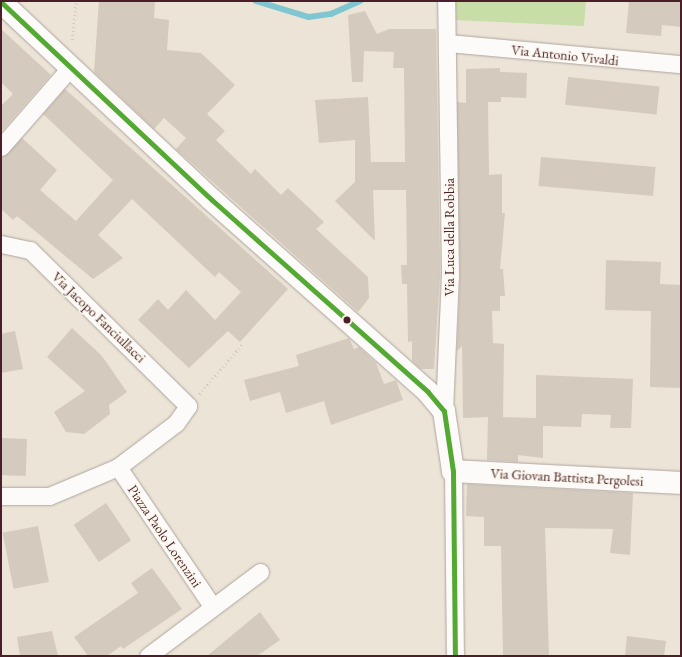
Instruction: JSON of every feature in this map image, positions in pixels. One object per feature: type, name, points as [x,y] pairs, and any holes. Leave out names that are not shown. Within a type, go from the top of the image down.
[{"type":"street","name":"Via Luca della Robbia","points":[[446,1],[448,42],[450,275],[444,411],[453,471]]},
{"type":"street","points":[[1,2],[68,66],[428,392],[444,411]]},
{"type":"street","name":"Via Antonio Vivaldi","points":[[448,42],[681,64]]},
{"type":"street","points":[[1,146],[68,66]]},
{"type":"street","name":"Via Jacopo Fanciullacci","points":[[1,244],[30,250],[188,406]]},
{"type":"street","points":[[1,496],[49,496],[118,467],[176,423],[188,406]]},
{"type":"street","name":"Piazza Paolo Lorenzini","points":[[118,467],[212,606]]},
{"type":"street","points":[[453,471],[455,656]]},
{"type":"street","name":"Via Giovan Battista Pergolesi","points":[[453,471],[681,483]]},
{"type":"street","points":[[148,656],[212,606],[260,572]]},
{"type":"path","points":[[68,66],[76,1]]},
{"type":"path","points":[[188,406],[243,343]]},
{"type":"green space","points":[[454,1],[586,1],[584,26],[454,20]]},
{"type":"building","points":[[99,1],[155,1],[154,18],[169,20],[167,50],[201,53],[235,85],[207,114],[225,131],[216,140],[251,174],[255,169],[281,195],[288,188],[324,222],[316,229],[368,277],[369,298],[358,312],[176,149],[186,138],[164,118],[154,129],[94,72]]},
{"type":"building","points":[[629,1],[681,1],[681,27],[662,25],[661,36],[626,33]]},
{"type":"building","points":[[365,11],[377,34],[389,29],[436,29],[440,275],[434,369],[421,369],[412,361],[412,341],[408,342],[407,284],[402,284],[401,265],[407,265],[406,190],[373,190],[375,241],[335,201],[355,182],[355,140],[319,143],[315,100],[368,97],[371,162],[405,162],[404,68],[393,68],[394,52],[364,51],[363,82],[352,82],[348,15]]},
{"type":"building","points":[[1,29],[51,75],[1,132],[1,106],[13,94],[1,82]]},
{"type":"building","points":[[500,68],[500,72],[527,73],[526,98],[501,97],[501,102],[488,102],[489,175],[502,174],[502,213],[505,213],[500,269],[503,269],[505,296],[500,296],[500,311],[492,311],[493,343],[504,344],[503,417],[536,418],[536,375],[633,379],[631,428],[610,428],[611,415],[582,414],[581,427],[543,426],[543,458],[518,455],[518,462],[487,460],[488,417],[463,418],[462,346],[457,351],[460,275],[457,102],[466,103],[466,69]]},
{"type":"building","points":[[568,77],[659,87],[657,114],[565,105]]},
{"type":"building","points":[[65,89],[288,289],[240,342],[228,331],[189,368],[138,320],[158,299],[168,310],[186,290],[215,320],[241,292],[219,272],[215,277],[132,199],[98,235],[123,258],[93,279],[17,216],[13,220],[1,209],[1,157],[22,138],[57,170],[40,190],[76,221],[113,180],[43,114]]},
{"type":"building","points":[[541,157],[656,167],[653,196],[538,186]]},
{"type":"building","points":[[606,260],[661,262],[660,284],[681,285],[681,388],[650,387],[651,311],[605,310]]},
{"type":"building","points":[[72,328],[102,356],[127,392],[109,405],[110,414],[84,434],[66,432],[54,412],[85,391],[47,357]]},
{"type":"building","points":[[15,331],[23,369],[1,373],[1,334]]},
{"type":"building","points":[[349,338],[354,349],[359,347],[376,363],[384,384],[396,380],[403,400],[331,425],[324,401],[286,413],[280,392],[250,401],[244,380],[299,366],[296,355]]},
{"type":"building","points":[[1,438],[27,439],[26,476],[1,475]]},
{"type":"building","points":[[467,484],[633,493],[630,555],[610,553],[613,529],[545,528],[549,656],[503,656],[501,546],[484,546],[484,517],[466,516]]},
{"type":"building","points":[[106,503],[131,540],[99,562],[74,525]]},
{"type":"building","points":[[38,526],[49,582],[14,589],[3,533]]},
{"type":"building","points":[[152,568],[182,609],[123,649],[121,646],[107,656],[88,656],[74,637],[138,593],[131,583]]},
{"type":"building","points":[[260,612],[280,640],[257,656],[207,656]]},
{"type":"building","points":[[52,631],[58,656],[20,656],[17,637]]},
{"type":"building","points":[[627,636],[666,641],[664,656],[625,656]]},
{"type":"waterway","points":[[256,1],[309,17],[331,14],[360,1]]},
{"type":"transit line","points":[[1,2],[212,200],[428,392],[444,411],[453,471],[455,656]]}]
